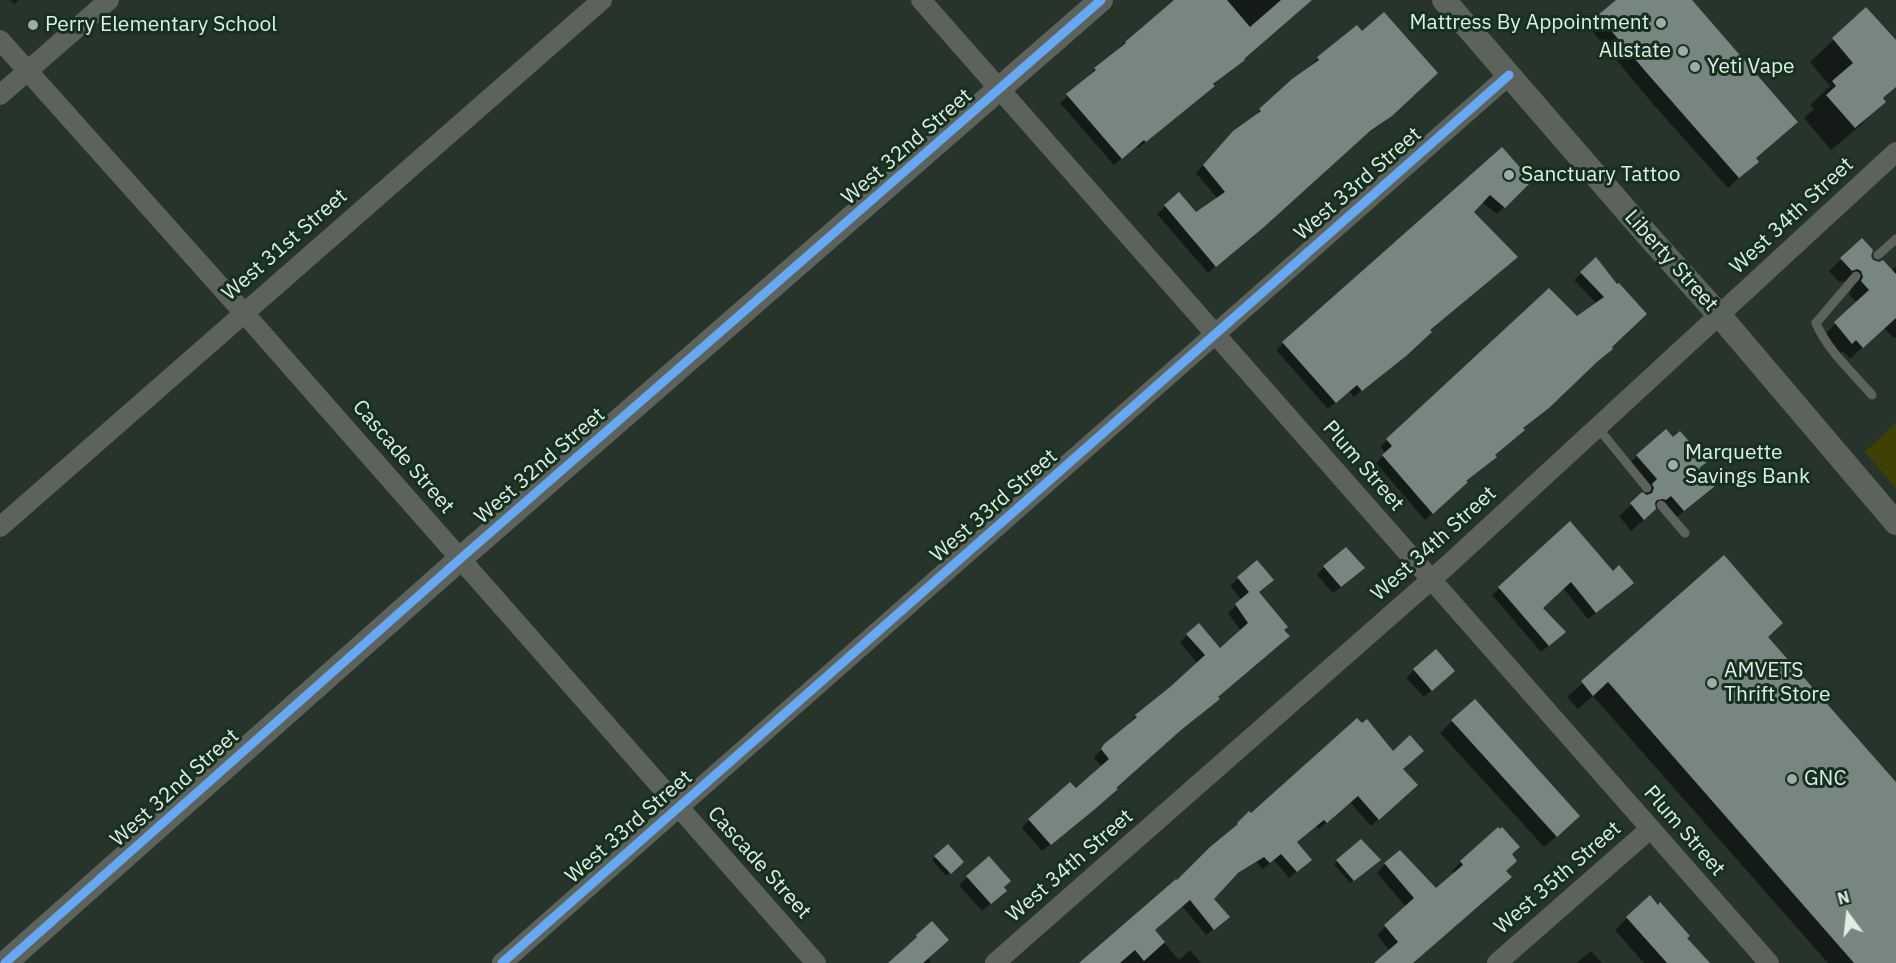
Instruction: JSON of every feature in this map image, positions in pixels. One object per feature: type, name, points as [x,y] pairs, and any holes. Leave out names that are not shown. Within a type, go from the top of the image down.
[{"type":"street","points":[[0,95],[109,0]]},
{"type":"street","name":"West 31st Street","points":[[0,527],[602,0]]},
{"type":"street","name":"Plum Street","points":[[921,0],[1769,963]]},
{"type":"street","name":"West 32nd Street","points":[[5,963],[460,559],[1101,0]]},
{"type":"street","name":"Liberty Street","points":[[1444,0],[1896,523]]},
{"type":"street","name":"Cascade Street","points":[[0,40],[244,313],[816,963]]},
{"type":"street","name":"West 33rd Street","points":[[502,963],[1509,75]]},
{"type":"street","name":"West 34th Street","points":[[995,963],[1431,580],[1896,152]]},
{"type":"street","name":"West 35th Street","points":[[1497,963],[1650,829]]},
{"type":"lane","points":[[1878,255],[1896,239]]},
{"type":"lane","points":[[1856,276],[1816,323],[1831,348],[1872,395]]},
{"type":"lane","points":[[1598,428],[1647,488]]},
{"type":"lane","points":[[1661,505],[1685,533]]},
{"type":"shaded area","points":[[1896,423],[1896,488],[1865,452]]},
{"type":"building","points":[[1174,0],[1227,0],[1250,27],[1281,0],[1312,0],[1245,60],[1213,84],[1215,86],[1122,159],[1066,94]]},
{"type":"building","points":[[1616,0],[1692,0],[1798,122],[1756,158],[1759,162],[1739,178],[1598,15]]},
{"type":"building","points":[[1866,7],[1896,40],[1896,87],[1883,98],[1886,102],[1855,128],[1826,95],[1836,86],[1832,81],[1853,63],[1832,38]]},
{"type":"building","points":[[1384,12],[1438,73],[1392,116],[1370,131],[1216,267],[1164,205],[1179,192],[1196,212],[1225,192],[1203,165],[1233,131],[1261,111],[1259,109],[1292,79],[1319,60],[1317,57],[1357,25],[1362,31]]},
{"type":"building","points":[[1502,147],[1532,181],[1505,208],[1490,195],[1474,212],[1518,257],[1430,330],[1432,332],[1406,356],[1362,391],[1357,385],[1336,403],[1282,342]]},
{"type":"building","points":[[1862,238],[1873,250],[1871,256],[1873,260],[1879,262],[1883,260],[1896,274],[1896,318],[1863,348],[1856,340],[1852,344],[1834,322],[1869,290],[1861,281],[1863,277],[1861,271],[1857,269],[1852,271],[1840,258]]},
{"type":"building","points":[[1596,257],[1617,284],[1619,283],[1647,314],[1612,347],[1613,349],[1549,408],[1523,428],[1525,430],[1495,455],[1497,457],[1466,481],[1468,482],[1433,514],[1382,455],[1392,446],[1386,439],[1549,288],[1577,316],[1604,297],[1580,272]]},
{"type":"building","points":[[1666,429],[1673,437],[1680,431],[1707,462],[1699,468],[1715,486],[1684,511],[1671,496],[1666,500],[1657,500],[1656,509],[1644,520],[1630,503],[1642,492],[1647,495],[1652,493],[1654,488],[1652,484],[1657,479],[1636,455]]},
{"type":"building","points":[[1570,521],[1613,571],[1619,565],[1634,583],[1596,613],[1571,582],[1543,608],[1566,632],[1549,646],[1498,587]]},
{"type":"building","points":[[1346,547],[1365,568],[1341,587],[1323,566]]},
{"type":"building","points":[[1724,555],[1783,623],[1768,637],[1896,782],[1896,963],[1854,963],[1608,682],[1593,696],[1581,681]]},
{"type":"building","points":[[1257,560],[1274,580],[1259,592],[1288,627],[1284,630],[1290,636],[1218,697],[1220,699],[1181,730],[1116,788],[1118,789],[1051,845],[1028,819],[1070,782],[1076,788],[1109,759],[1101,749],[1104,744],[1205,655],[1186,634],[1199,623],[1220,648],[1248,623],[1235,604],[1249,592],[1237,577]]},
{"type":"building","points":[[1436,649],[1455,671],[1432,691],[1413,669]]},
{"type":"building","points":[[1475,699],[1580,816],[1557,837],[1451,720]]},
{"type":"building","points":[[1357,718],[1362,723],[1367,719],[1393,751],[1410,735],[1424,751],[1403,769],[1418,785],[1379,820],[1358,796],[1327,823],[1324,820],[1297,842],[1312,860],[1297,872],[1281,854],[1270,863],[1264,857],[1238,873],[1214,899],[1230,917],[1214,930],[1190,900],[1155,930],[1165,942],[1144,961],[1135,950],[1120,963],[1079,963],[1177,880],[1249,811],[1251,813]]},
{"type":"building","points":[[1498,827],[1500,829],[1502,827],[1520,847],[1512,854],[1517,861],[1506,871],[1512,877],[1413,963],[1374,963],[1398,942],[1384,925],[1414,898],[1384,863],[1400,850],[1436,888],[1463,865],[1460,861]]},
{"type":"building","points":[[1361,839],[1381,860],[1354,881],[1336,860]]},
{"type":"building","points":[[948,844],[964,862],[951,874],[934,856]]},
{"type":"building","points":[[989,856],[1011,881],[1004,887],[1007,891],[991,904],[966,876]]},
{"type":"building","points":[[1650,895],[1658,905],[1660,902],[1690,936],[1687,938],[1710,963],[1667,963],[1626,917]]},
{"type":"building","points":[[932,921],[949,940],[923,963],[888,963],[917,937],[916,935]]},
{"type":"cycle path","points":[[5,963],[460,559],[1101,0]]},
{"type":"cycle path","points":[[502,963],[1509,75]]},
{"type":"place","name":"Mattress By Appointment","points":[[1661,23]]},
{"type":"place","name":"Perry Elementary School","points":[[33,25]]},
{"type":"place","name":"Allstate","points":[[1683,51]]},
{"type":"place","name":"Yeti Vape","points":[[1695,67]]},
{"type":"place","name":"Sanctuary Tattoo","points":[[1509,175]]},
{"type":"place","name":"Marquette Savings Bank","points":[[1673,465]]},
{"type":"place","name":"AMVETS Thrift Store","points":[[1712,683]]},
{"type":"place","name":"GNC","points":[[1792,779]]}]
